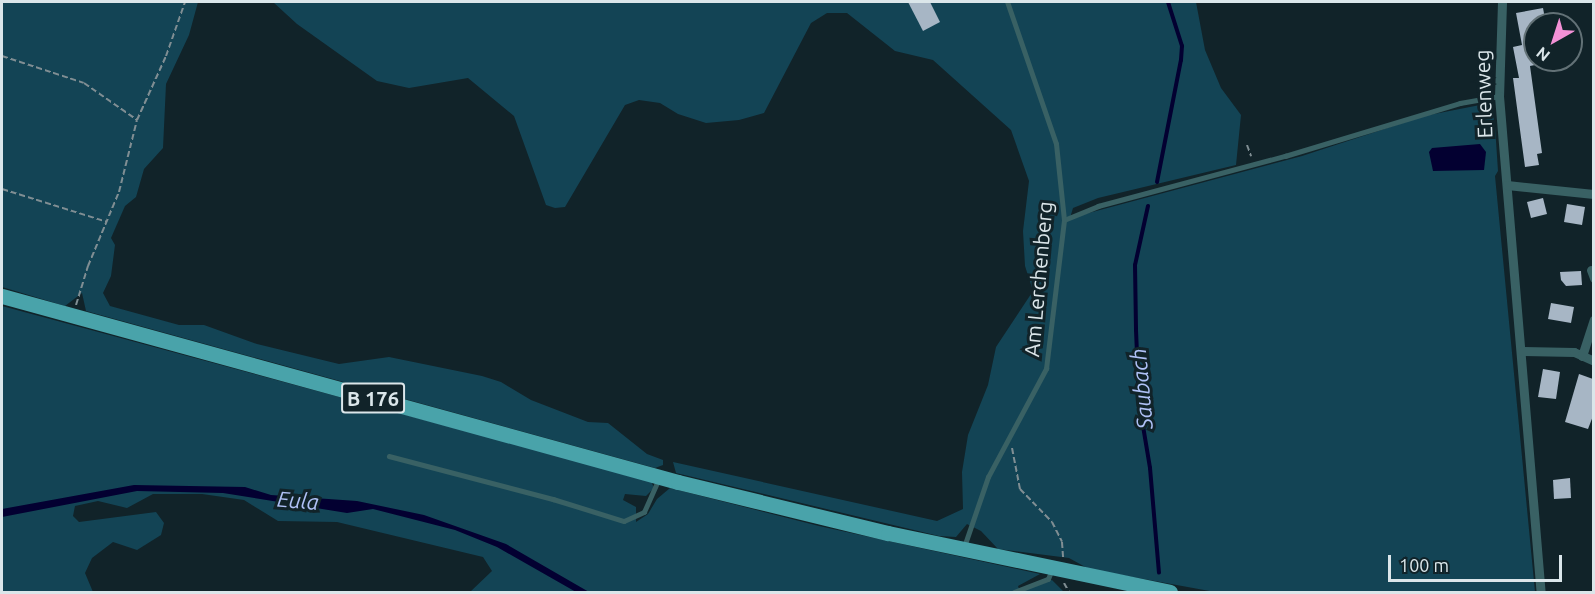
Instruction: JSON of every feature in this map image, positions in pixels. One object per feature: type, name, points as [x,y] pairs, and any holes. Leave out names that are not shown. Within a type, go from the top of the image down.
[{"type":"main road","name":"B 176","points":[[2,296],[660,477],[963,550],[1170,592]]},
{"type":"street","name":"Erlenweg","points":[[1502,2],[1499,96],[1541,592]]},
{"type":"street","points":[[1507,185],[1593,194]]},
{"type":"street","points":[[1582,356],[1593,320]]},
{"type":"street","points":[[1522,351],[1582,356],[1593,361]]},
{"type":"lane","name":"Am Lerchenberg","points":[[963,550],[988,477],[1046,369],[1064,220],[1056,144],[1007,2]]},
{"type":"lane","points":[[1064,220],[1098,206],[1254,165],[1460,103],[1499,96]]},
{"type":"lane","points":[[388,456],[553,498],[624,521],[644,512],[660,477]]},
{"type":"lane","points":[[1014,592],[1048,579],[1058,571]]},
{"type":"path","points":[[73,316],[119,192],[137,120],[166,56],[185,2]]},
{"type":"path","points":[[2,56],[84,83],[137,120]]},
{"type":"path","points":[[1247,145],[1254,165]]},
{"type":"path","points":[[2,189],[106,222]]},
{"type":"path","points":[[1007,444],[1014,449],[1020,489],[1052,522],[1062,542],[1058,571]]},
{"type":"shaded area","points":[[2,2],[198,2],[189,35],[166,84],[163,148],[144,169],[136,197],[125,206],[111,238],[115,245],[111,276],[103,293],[110,306],[179,325],[204,325],[257,344],[339,364],[389,357],[482,376],[501,382],[531,400],[588,422],[608,423],[647,454],[663,460],[663,465],[655,468],[86,311],[82,293],[65,306],[2,287]]},
{"type":"shaded area","points":[[273,2],[1196,2],[1205,50],[1221,88],[1241,115],[1236,165],[1098,198],[1073,208],[1070,218],[1302,156],[1424,116],[1480,105],[1493,115],[1495,126],[1498,171],[1495,176],[1535,592],[1215,592],[1089,569],[1069,558],[998,549],[981,531],[967,524],[956,537],[939,536],[676,473],[673,462],[937,521],[963,509],[962,472],[968,435],[988,385],[996,347],[1033,291],[1025,266],[1023,231],[1029,181],[1011,130],[933,60],[895,51],[847,13],[827,13],[811,23],[764,113],[739,120],[706,123],[678,114],[660,103],[639,100],[625,105],[565,207],[555,208],[546,205],[514,116],[468,78],[409,88],[377,81],[297,24]]},
{"type":"shaded area","points":[[2,306],[651,481],[654,488],[646,496],[625,494],[623,500],[636,507],[636,522],[648,514],[657,499],[670,488],[819,526],[1040,574],[1018,586],[1020,592],[470,592],[492,571],[483,557],[337,522],[278,521],[244,500],[202,494],[153,494],[127,508],[98,501],[75,506],[73,516],[79,522],[156,512],[164,523],[161,535],[137,550],[113,542],[92,558],[85,573],[93,592],[2,592]]},
{"type":"shaded area","points":[[1052,580],[1064,592],[1020,592]]},
{"type":"water","points":[[1480,144],[1486,152],[1484,170],[1433,171],[1429,152],[1432,148]]},
{"type":"water","name":"Eula","points":[[134,485],[245,487],[271,495],[357,501],[424,515],[506,544],[589,592],[576,592],[497,547],[455,530],[373,509],[347,513],[223,493],[137,491],[2,517],[2,509]]},
{"type":"building","points":[[908,2],[930,2],[940,22],[923,31]]},
{"type":"building","points":[[1543,8],[1544,12],[1523,12],[1523,72],[1531,72],[1542,153],[1537,154],[1539,165],[1525,167],[1513,78],[1519,78],[1513,47],[1522,45],[1516,13]]},
{"type":"building","points":[[1543,198],[1547,214],[1531,218],[1527,202]]},
{"type":"building","points":[[1567,204],[1585,207],[1582,225],[1564,222]]},
{"type":"building","points":[[1581,271],[1582,285],[1566,286],[1561,280],[1560,272]]},
{"type":"building","points":[[1551,303],[1574,307],[1571,323],[1548,319]]},
{"type":"building","points":[[1543,369],[1560,372],[1556,399],[1538,397]]},
{"type":"building","points":[[1579,374],[1593,379],[1593,416],[1588,429],[1565,422]]},
{"type":"building","points":[[1570,478],[1571,498],[1554,499],[1553,480]]},
{"type":"waterway","name":"Saubach","points":[[1157,182],[1182,46],[1168,2]]},
{"type":"waterway","name":"Saubach","points":[[1148,206],[1135,265],[1136,330],[1139,402],[1150,468],[1159,573]]}]
